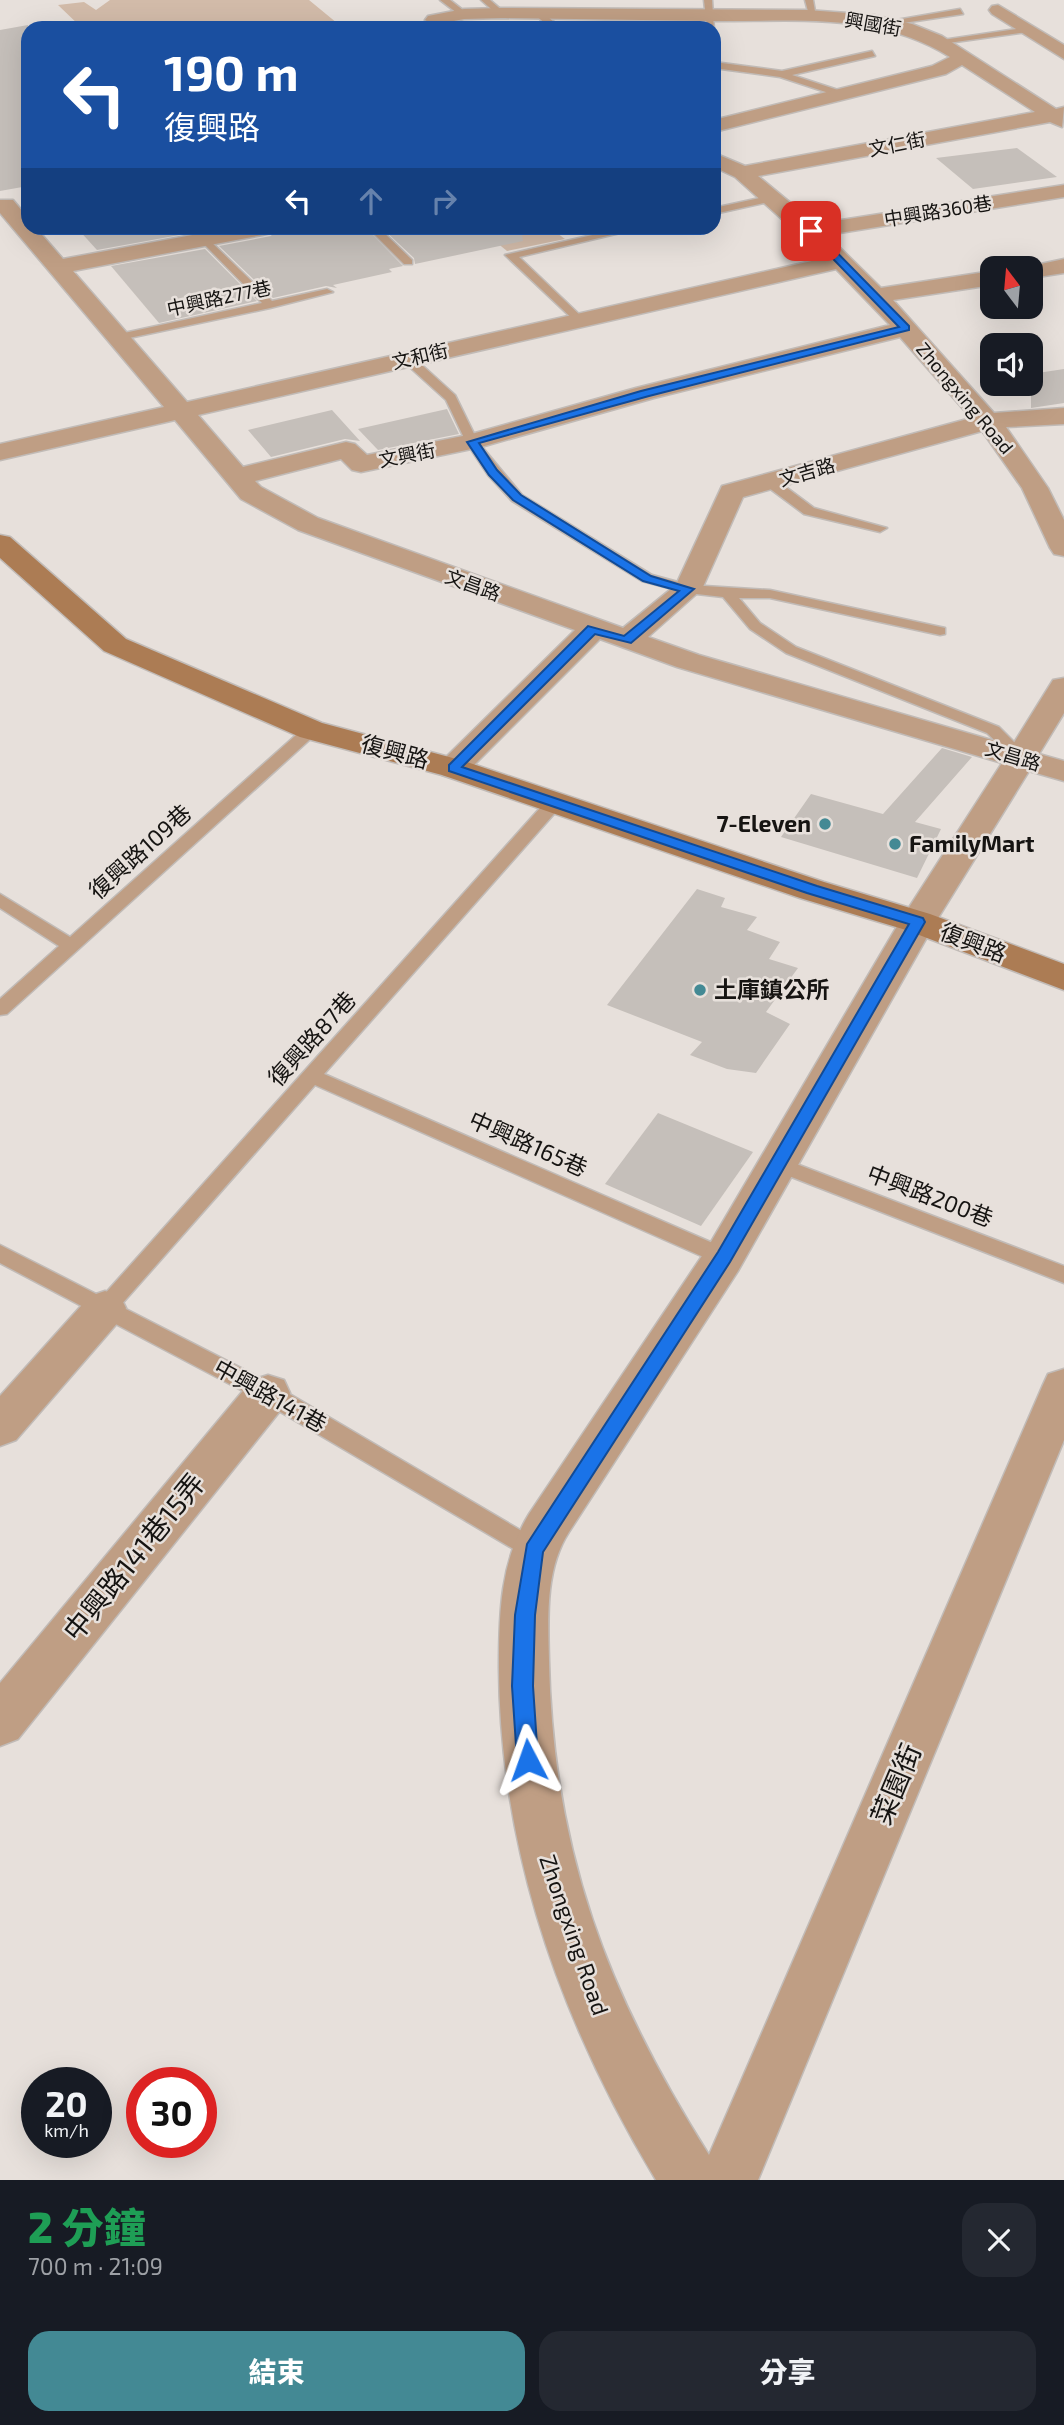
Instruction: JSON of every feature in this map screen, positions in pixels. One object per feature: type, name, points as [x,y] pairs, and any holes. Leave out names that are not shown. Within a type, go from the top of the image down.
[{"type":"main road","name":"復興路","points":[[0,543],[115,645],[312,730],[453,768],[812,890],[918,922],[1064,978]]},
{"type":"street","name":"興國街","points":[[434,20],[464,14],[710,15],[811,8],[883,23],[941,41],[1060,116]]},
{"type":"street","points":[[998,10],[1064,53]]},
{"type":"street","points":[[721,124],[939,70],[963,57]]},
{"type":"street","name":"文仁街","points":[[742,173],[1060,116]]},
{"type":"street","name":"Zhongxing Road","points":[[721,162],[742,173],[769,199],[811,231],[906,328],[988,421],[1035,488],[1064,548]]},
{"type":"street","name":"中興路360巷","points":[[811,231],[1064,191]]},
{"type":"street","name":"文昌路","points":[[34,235],[58,267],[251,493],[308,524],[593,629],[688,661],[1064,771]]},
{"type":"street","points":[[58,267],[226,235]]},
{"type":"street","name":"文和街","points":[[0,452],[841,261]]},
{"type":"street","points":[[1043,269],[1064,266]]},
{"type":"street","points":[[876,296],[980,280]]},
{"type":"street","name":"文興街","points":[[237,477],[346,450],[361,464],[472,442],[645,393],[906,328]]},
{"type":"street","name":"文吉路","points":[[626,640],[688,589],[732,492],[988,421],[1064,416]]},
{"type":"street","points":[[453,768],[593,629]]},
{"type":"street","name":"Zhongxing Road","points":[[690,2180],[662,2138],[621,2061],[586,1984],[560,1910],[541,1836],[528,1760],[523,1686],[525,1615],[534,1550],[724,1257],[918,922],[1064,687]]},
{"type":"street","points":[[0,1427],[105,1308]]},
{"type":"street","name":"菜園街","points":[[728,2180],[1064,1387]]},
{"type":"street","name":"中興路141巷15弄","points":[[0,1722],[268,1393]]},
{"type":"lane","points":[[444,0],[464,14]]},
{"type":"lane","points":[[485,0],[501,13]]},
{"type":"lane","points":[[883,23],[960,12],[939,0]]},
{"type":"lane","points":[[941,41],[1027,29]]},
{"type":"lane","points":[[781,74],[872,54]]},
{"type":"lane","points":[[721,63],[781,74],[838,93]]},
{"type":"lane","points":[[721,209],[769,199]]},
{"type":"lane","points":[[380,235],[408,261]]},
{"type":"lane","points":[[579,321],[511,255],[604,235]]},
{"type":"lane","points":[[205,239],[270,305]]},
{"type":"lane","name":"中興路277巷","points":[[119,338],[327,292]]},
{"type":"lane","points":[[408,359],[451,398],[472,442],[493,472],[517,498],[647,578],[688,589],[770,594],[940,631]]},
{"type":"lane","points":[[770,482],[809,511],[880,528]]},
{"type":"lane","points":[[727,593],[755,626],[791,650],[992,730],[1022,758]]},
{"type":"lane","name":"復興路109巷","points":[[0,1009],[312,730]]},
{"type":"lane","name":"復興路87巷","points":[[105,1308],[555,802]]},
{"type":"lane","points":[[0,900],[70,945]]},
{"type":"lane","name":"中興路165巷","points":[[312,1076],[724,1257]]},
{"type":"lane","name":"中興路200巷","points":[[778,1164],[1064,1275]]},
{"type":"lane","name":"中興路141巷","points":[[0,1253],[268,1393],[534,1550]]},
{"type":"shaded area","points":[[110,0],[309,0],[334,21],[75,21],[58,5],[84,2],[96,10]]},
{"type":"shaded area","points":[[488,235],[560,235],[565,239],[507,251]]},
{"type":"building","points":[[21,26],[21,187],[0,191],[0,30]]},
{"type":"building","points":[[1017,148],[1057,177],[973,189],[936,158]]},
{"type":"building","points":[[83,235],[180,235],[97,250]]},
{"type":"building","points":[[373,235],[403,266],[389,269],[392,272],[333,285],[337,288],[326,286],[273,298],[219,246],[271,236]]},
{"type":"building","points":[[389,235],[522,235],[523,241],[415,264],[414,258]]},
{"type":"building","points":[[205,249],[257,301],[159,323],[111,266]]},
{"type":"building","points":[[1064,369],[1064,403],[1031,408],[1031,396],[1043,396],[1043,372]]},
{"type":"building","points":[[447,409],[459,434],[378,450],[358,429]]},
{"type":"building","points":[[332,410],[360,441],[345,439],[271,457],[248,430]]},
{"type":"building","points":[[942,748],[972,757],[915,822],[941,829],[917,878],[781,837],[811,794],[883,814]]},
{"type":"building","name":"土庫鎮公所","points":[[697,889],[725,898],[721,907],[757,917],[747,930],[780,942],[769,959],[798,968],[766,1012],[790,1024],[756,1073],[727,1069],[690,1055],[702,1042],[607,1005]]},
{"type":"building","points":[[658,1113],[753,1152],[701,1226],[605,1184]]},
{"type":"place","name":"7-Eleven","points":[[825,824]]},
{"type":"place","name":"FamilyMart","points":[[895,844]]},
{"type":"place","name":"土庫鎮公所","points":[[700,990]]},
{"type":"route","points":[[528,1760],[523,1686],[525,1615],[534,1550],[724,1257],[918,922],[812,890],[453,768],[593,629],[626,640],[688,589],[647,578],[517,498],[493,472],[472,442],[645,393],[906,328],[811,231]]}]
